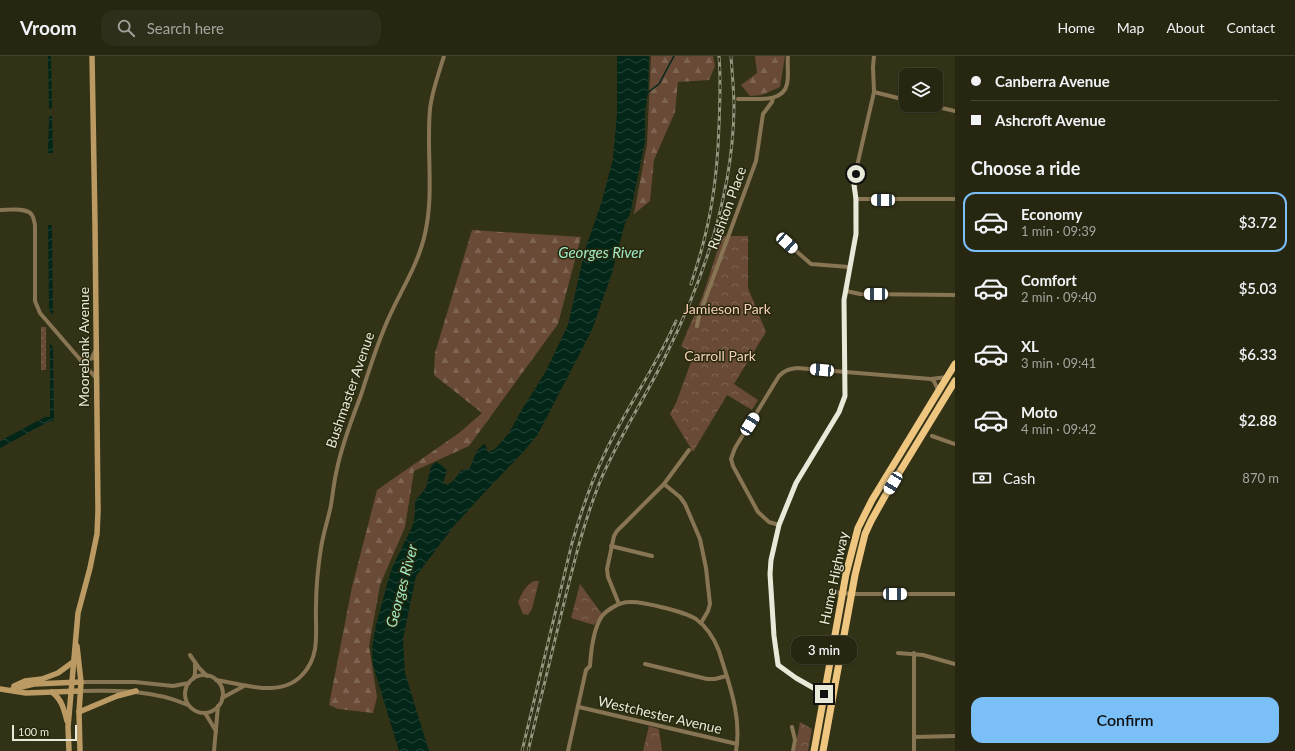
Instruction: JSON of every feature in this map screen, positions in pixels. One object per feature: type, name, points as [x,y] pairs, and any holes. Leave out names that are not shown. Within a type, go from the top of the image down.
[{"type":"highway","name":"Hume Highway","points":[[814,751],[852,545],[864,512],[955,364]]},
{"type":"highway","name":"Hume Highway","points":[[823,751],[851,594],[865,534],[871,521],[955,381]]},
{"type":"main road","name":"Moorebank Avenue","points":[[69,751],[68,728],[71,682],[78,613],[97,534],[97,378],[92,56]]},
{"type":"main road","name":"Moorebank Avenue","points":[[76,636],[81,682],[79,712],[80,751]]},
{"type":"main road","points":[[8,689],[24,681],[42,679],[58,673],[73,662]]},
{"type":"main road","points":[[0,689],[34,684],[81,682]]},
{"type":"main road","points":[[8,689],[26,693],[80,691]]},
{"type":"main road","points":[[79,712],[117,696],[136,691]]},
{"type":"main road","points":[[52,692],[62,703],[68,728]]},
{"type":"street","name":"Bushmaster Avenue","points":[[216,680],[244,686],[273,688],[296,681],[304,673],[314,657],[316,648],[316,606],[319,559],[331,505],[336,470],[344,441],[384,328],[418,255],[426,227],[430,198],[430,108],[436,81],[444,56]]},
{"type":"street","name":"Rushton Place","points":[[697,326],[756,161],[763,114],[772,102],[773,98],[779,96],[786,88],[788,83],[788,56]]},
{"type":"street","points":[[833,695],[824,694],[780,668],[777,662],[774,636],[770,574],[771,560],[779,525],[800,474],[839,412],[845,396],[843,311],[849,267],[856,234],[855,176],[874,92],[874,56]]},
{"type":"street","points":[[874,92],[899,98]]},
{"type":"street","points":[[738,99],[773,98]]},
{"type":"street","points":[[943,108],[955,111]]},
{"type":"street","points":[[856,199],[955,199]]},
{"type":"street","points":[[0,210],[23,210],[33,215],[35,224],[37,307],[49,324],[97,378]]},
{"type":"street","points":[[787,243],[811,264],[849,267]]},
{"type":"street","points":[[846,291],[860,294],[955,295]]},
{"type":"street","points":[[80,360],[92,358],[96,351]]},
{"type":"street","points":[[779,525],[768,522],[758,512],[733,466],[731,459],[735,448],[779,376],[784,371],[797,368],[931,379],[947,377]]},
{"type":"street","points":[[931,379],[934,381],[938,390]]},
{"type":"street","points":[[932,436],[955,444]]},
{"type":"street","points":[[619,604],[610,582],[607,569],[614,536],[617,531],[664,484],[689,450]]},
{"type":"street","points":[[664,484],[680,497],[685,504],[700,539],[706,568],[710,604],[708,611],[700,623]]},
{"type":"street","points":[[611,546],[652,556]]},
{"type":"street","points":[[834,592],[851,594],[955,594]]},
{"type":"street","points":[[568,751],[586,670],[590,666],[596,630],[602,616],[619,604],[628,602],[636,602],[681,612],[690,616],[706,628],[716,642],[737,717],[736,751]]},
{"type":"street","points":[[898,653],[914,653],[955,664]]},
{"type":"street","points":[[914,653],[914,751]]},
{"type":"street","points":[[190,655],[195,663],[208,676],[216,680],[220,685],[222,698]]},
{"type":"street","points":[[193,679],[195,674],[195,663]]},
{"type":"street","points":[[645,664],[707,679],[715,679],[726,676]]},
{"type":"street","points":[[208,676],[199,676],[189,683],[186,688],[186,700],[189,706],[198,712],[211,712],[218,706]]},
{"type":"street","points":[[81,682],[135,682],[173,686],[189,683]]},
{"type":"street","points":[[214,751],[218,706],[222,698],[244,686]]},
{"type":"street","points":[[80,691],[136,691],[171,698],[189,706]]},
{"type":"street","name":"Westchester Avenue","points":[[579,707],[737,744]]},
{"type":"street","points":[[205,713],[216,731]]},
{"type":"street","points":[[792,727],[795,740],[793,751]]},
{"type":"street","points":[[914,737],[955,736]]},
{"type":"green space","points":[[651,56],[713,56],[715,66],[709,80],[678,82],[675,112],[654,160],[650,201],[634,214],[647,144]]},
{"type":"green space","points":[[755,56],[785,56],[780,87],[762,95],[750,96],[741,85],[757,73]]},
{"type":"green space","points":[[472,230],[581,237],[558,324],[469,446],[414,471],[405,527],[380,585],[369,646],[377,697],[373,713],[338,709],[329,705],[352,587],[377,490],[459,433],[482,413],[434,375],[435,353]]},
{"type":"green space","points":[[722,236],[748,236],[748,288],[766,332],[734,384],[758,400],[752,410],[727,395],[693,452],[670,414],[676,403],[694,354],[681,346],[703,295]]},
{"type":"green space","points":[[41,327],[46,327],[46,370],[41,370]]},
{"type":"green space","points":[[534,581],[539,581],[532,609],[528,615],[523,614],[518,602],[524,590]]},
{"type":"green space","points":[[580,584],[602,614],[594,625],[571,618]]},
{"type":"green space","points":[[800,722],[812,729],[808,751],[795,751]]},
{"type":"green space","points":[[649,726],[659,729],[662,751],[643,751]]},
{"type":"water","points":[[48,56],[51,56],[52,108],[49,109]]},
{"type":"water","name":"Georges River","points":[[617,56],[649,56],[648,90],[645,112],[645,141],[630,214],[625,223],[612,273],[592,330],[538,434],[453,527],[416,576],[403,639],[405,673],[429,751],[399,751],[373,665],[372,648],[376,625],[391,570],[413,525],[415,501],[426,488],[431,467],[436,462],[447,470],[443,483],[447,485],[452,482],[462,470],[470,468],[481,446],[484,444],[489,452],[495,449],[509,433],[545,373],[568,325],[585,250],[602,201],[613,159],[617,114]]},
{"type":"water","points":[[49,116],[52,116],[53,153],[48,153]]},
{"type":"water","points":[[48,225],[52,225],[53,315],[49,310]]},
{"type":"water","points":[[50,342],[53,348],[54,421],[50,421],[0,448],[0,441],[45,417],[50,417]]},
{"type":"waterway","points":[[646,94],[659,84],[674,56]]},
{"type":"railway","points":[[691,284],[708,225],[714,187],[720,109],[719,56]]},
{"type":"railway","points":[[528,751],[573,566],[593,500],[606,468],[657,373],[679,328],[692,298],[713,236],[722,204],[732,140],[734,101],[731,56]]},
{"type":"railway","points":[[522,751],[572,543],[587,497],[595,475],[613,436],[659,355],[676,321]]},
{"type":"route","points":[[824,694],[780,668],[778,665],[774,636],[770,574],[771,560],[779,525],[796,483],[800,474],[839,412],[845,396],[843,311],[849,267],[856,234],[856,199],[854,185],[856,174]]},
{"type":"park label","name":"Jamieson Park","points":[[727,309]]},
{"type":"park label","name":"Carroll Park","points":[[720,356]]}]
